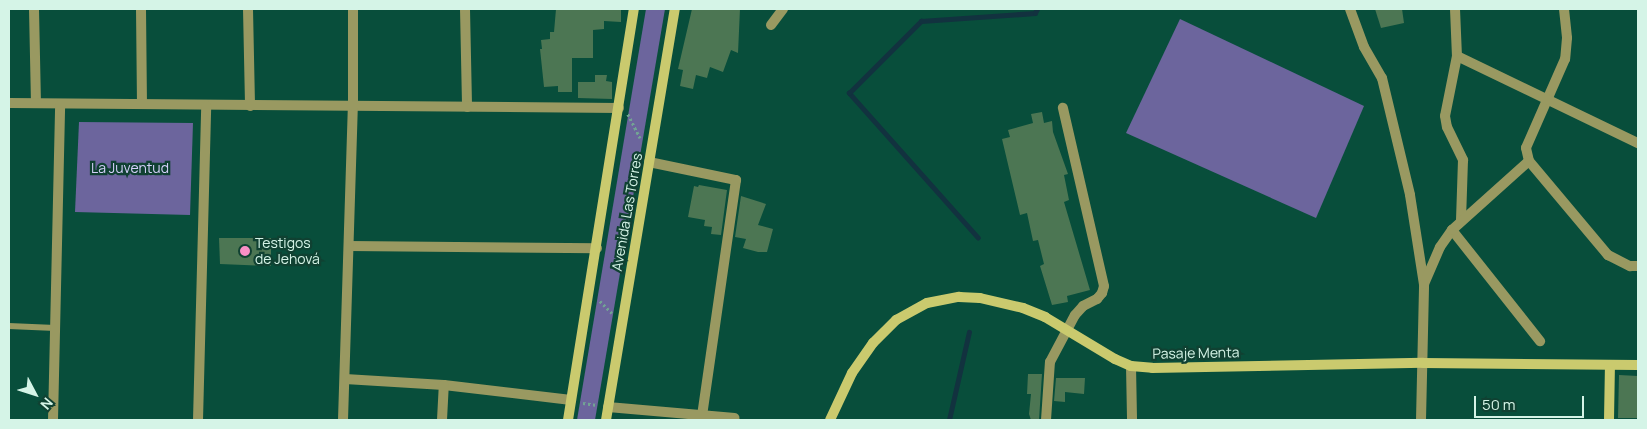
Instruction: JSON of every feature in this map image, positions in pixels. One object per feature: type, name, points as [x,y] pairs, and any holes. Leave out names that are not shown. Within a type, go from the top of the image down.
[{"type":"street","points":[[34,9],[36,103]]},
{"type":"street","points":[[141,9],[142,104]]},
{"type":"street","points":[[248,9],[250,106]]},
{"type":"street","points":[[343,420],[353,106],[353,9]]},
{"type":"street","points":[[465,9],[467,107]]},
{"type":"street","name":"Avenida Las Torres","points":[[568,420],[634,9]]},
{"type":"street","name":"Avenida Las Torres","points":[[606,420],[675,9]]},
{"type":"street","points":[[771,25],[782,9]]},
{"type":"street","points":[[1350,9],[1364,47],[1382,78],[1410,195],[1424,284],[1421,420]]},
{"type":"street","points":[[1455,9],[1457,56],[1445,116],[1447,127],[1463,160],[1461,220]]},
{"type":"street","points":[[1564,9],[1567,38],[1565,59],[1526,148],[1529,161],[1608,254],[1630,266],[1638,266]]},
{"type":"street","points":[[1457,56],[1638,143]]},
{"type":"street","points":[[9,104],[619,108]]},
{"type":"street","points":[[53,420],[60,105]]},
{"type":"street","points":[[198,420],[206,106]]},
{"type":"street","points":[[1046,420],[1050,362],[1068,332],[1075,315],[1083,306],[1097,299],[1102,293],[1104,286],[1063,108]]},
{"type":"street","points":[[650,157],[736,180],[702,415]]},
{"type":"street","points":[[1424,284],[1440,247],[1452,230],[1529,161]]},
{"type":"street","points":[[1452,230],[1540,341]]},
{"type":"street","points":[[349,246],[597,248]]},
{"type":"street","name":"Pasaje Menta","points":[[830,420],[852,373],[873,343],[896,320],[927,303],[959,297],[998,301],[1031,311],[1115,359],[1132,366],[1152,368],[1423,363],[1638,366]]},
{"type":"street","points":[[1609,420],[1610,365]]},
{"type":"street","points":[[1132,366],[1132,420]]},
{"type":"street","points":[[345,379],[444,385],[571,400]]},
{"type":"street","points":[[442,420],[444,385]]},
{"type":"street","points":[[608,407],[680,417],[702,415],[736,418]]},
{"type":"lane","points":[[9,326],[55,328]]},
{"type":"path","points":[[619,108],[631,116],[645,150],[650,157]]},
{"type":"path","points":[[590,292],[622,322]]},
{"type":"path","points":[[571,400],[608,407]]},
{"type":"green space","points":[[646,9],[665,9],[595,420],[577,420]]},
{"type":"green space","points":[[1180,19],[1364,106],[1316,218],[1126,133]]},
{"type":"green space","name":"La Juventud","points":[[79,122],[193,123],[190,215],[75,212]]},
{"type":"building","points":[[556,9],[621,9],[621,22],[604,21],[604,29],[593,30],[593,58],[572,58],[572,92],[558,92],[558,86],[544,87],[540,49],[542,49],[541,40],[550,39],[550,32],[554,32]]},
{"type":"building","points":[[692,9],[740,9],[738,53],[731,50],[723,72],[710,67],[707,78],[696,75],[693,89],[680,86],[683,70],[678,69]]},
{"type":"building","points":[[1375,9],[1402,9],[1404,23],[1381,28]]},
{"type":"building","points":[[595,75],[607,75],[606,81],[612,82],[612,99],[578,98],[578,82],[595,82]]},
{"type":"building","points":[[1042,112],[1044,123],[1052,121],[1053,132],[1068,174],[1064,175],[1069,200],[1064,202],[1090,290],[1067,296],[1068,302],[1052,305],[1040,266],[1044,264],[1038,240],[1033,241],[1027,213],[1020,215],[1002,139],[1010,137],[1008,130],[1033,123],[1031,114]]},
{"type":"building","points":[[699,185],[727,190],[721,235],[711,234],[712,227],[704,226],[705,220],[688,217],[694,186],[698,187]]},
{"type":"building","points":[[741,196],[766,204],[758,225],[773,229],[767,252],[743,248],[746,239],[735,237]]},
{"type":"building","name":"Testigos de Jehová","points":[[219,238],[271,238],[271,266],[220,264]]},
{"type":"building","points":[[1028,374],[1042,374],[1039,420],[1031,420],[1029,414],[1031,394],[1027,394]]},
{"type":"building","points":[[1619,375],[1638,376],[1638,418],[1618,418]]},
{"type":"building","points":[[1056,378],[1085,378],[1084,394],[1065,392],[1065,402],[1054,401]]},
{"type":"waterway","points":[[978,238],[849,93],[921,21],[1035,13],[1037,9]]},
{"type":"waterway","points":[[949,420],[969,332]]},
{"type":"place","name":"Testigos de Jehová","points":[[245,251]]}]
